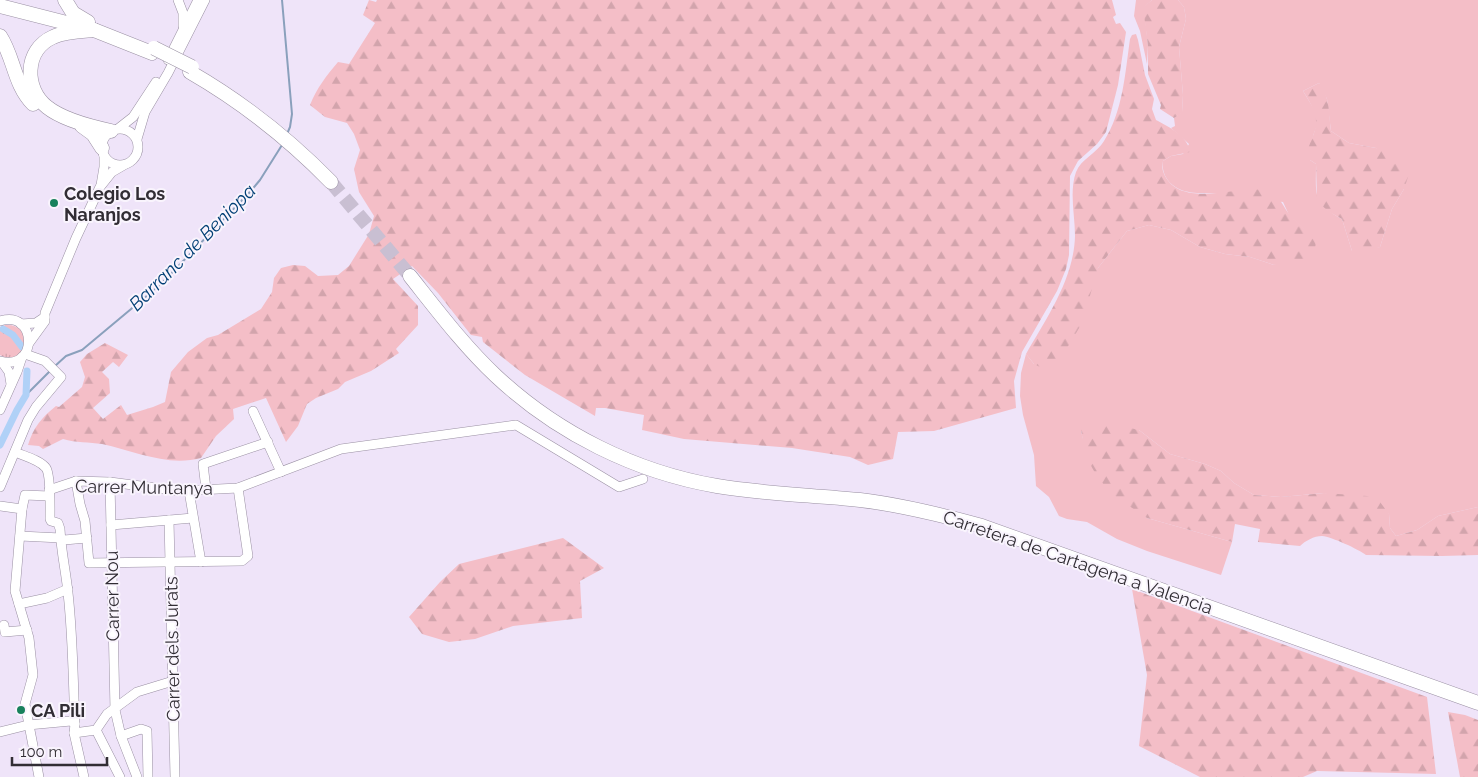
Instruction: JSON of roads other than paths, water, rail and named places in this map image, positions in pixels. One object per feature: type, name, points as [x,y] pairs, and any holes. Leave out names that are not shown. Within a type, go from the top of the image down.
[{"type":"highway","points":[[14,0],[50,8],[82,19],[191,69],[292,138],[296,148],[330,182]]},
{"type":"highway","points":[[65,0],[70,10],[82,19]]},
{"type":"highway","points":[[0,6],[94,30],[153,50]]},
{"type":"highway","points":[[94,30],[60,34],[44,42],[33,57],[30,81],[35,94],[53,111],[92,127],[115,130]]},
{"type":"highway","points":[[0,36],[27,98],[40,109],[86,129],[93,134],[103,151]]},
{"type":"highway","name":"Carretera de Cartagena a Valencia","points":[[410,276],[473,353],[517,395],[554,422],[576,435],[599,448],[640,465],[693,481],[718,486],[860,500],[938,514],[982,526],[1478,703]]},
{"type":"street","points":[[178,0],[186,4],[197,1]]},
{"type":"street","points":[[178,0],[184,13],[182,32]]},
{"type":"street","points":[[0,410],[29,343],[45,321],[76,238],[100,188],[112,172],[129,163],[137,155],[137,139],[145,112],[206,0]]},
{"type":"street","points":[[100,188],[104,168],[104,138],[133,117],[144,101],[197,1]]},
{"type":"street","points":[[149,105],[196,10],[197,1]]},
{"type":"street","points":[[115,130],[130,131],[137,139]]},
{"type":"street","points":[[103,151],[112,163],[124,164]]},
{"type":"street","points":[[0,321],[9,320],[21,324],[36,323],[45,317]]},
{"type":"street","points":[[21,324],[26,329],[29,343]]},
{"type":"street","points":[[0,486],[28,420],[36,407],[61,377],[45,361],[23,356],[13,362],[1,361]]},
{"type":"street","points":[[1,361],[8,372],[11,384]]},
{"type":"street","points":[[253,411],[280,472]]},
{"type":"street","name":"Carrer Muntanya","points":[[22,509],[25,495],[49,493],[76,481],[110,482],[179,491],[238,488],[341,449],[516,425],[619,487],[643,479]]},
{"type":"street","points":[[206,489],[203,464],[268,442]]},
{"type":"street","points":[[15,452],[46,468],[50,519],[59,525],[68,589],[74,728],[84,777]]},
{"type":"street","points":[[76,481],[85,521],[89,563],[242,561],[248,556],[238,488]]},
{"type":"street","name":"Carrer Nou","points":[[110,482],[115,710],[121,736],[137,777]]},
{"type":"street","points":[[189,491],[201,562]]},
{"type":"street","points":[[0,506],[22,509],[15,592],[27,630],[33,676],[25,704],[39,777]]},
{"type":"street","points":[[111,525],[193,518]]},
{"type":"street","name":"Carrer dels Jurats","points":[[169,520],[175,777]]},
{"type":"street","points":[[20,536],[60,538],[64,540],[87,538]]},
{"type":"street","points":[[19,604],[47,598],[68,589]]},
{"type":"street","points":[[4,625],[5,632],[27,630]]},
{"type":"street","points":[[96,730],[102,719],[137,692],[173,681]]},
{"type":"street","points":[[0,732],[28,725],[70,722],[74,728]]},
{"type":"street","points":[[74,728],[96,730]]},
{"type":"street","points":[[96,730],[120,777]]},
{"type":"street","points":[[121,736],[141,730],[147,731],[148,777]]},
{"type":"waterway","name":"Barranc de Beniopa","points":[[282,0],[292,114],[287,134]]},
{"type":"waterway","name":"Barranc de Beniopa","points":[[55,366],[66,356],[82,350],[161,284],[249,193],[260,180],[282,145]]},
{"type":"waterway","points":[[3,329],[13,335],[22,347]]},
{"type":"waterway","name":"Barranc de Beniopa","points":[[0,445],[26,395],[27,371]]},
{"type":"waterway","name":"Barranc de Beniopa","points":[[26,395],[50,371]]},
{"type":"tunnel","points":[[331,182],[410,276]]},
{"type":"place","name":"Colegio Los Naranjos","points":[[54,203]]},
{"type":"place","name":"CA Pili","points":[[21,710]]}]
